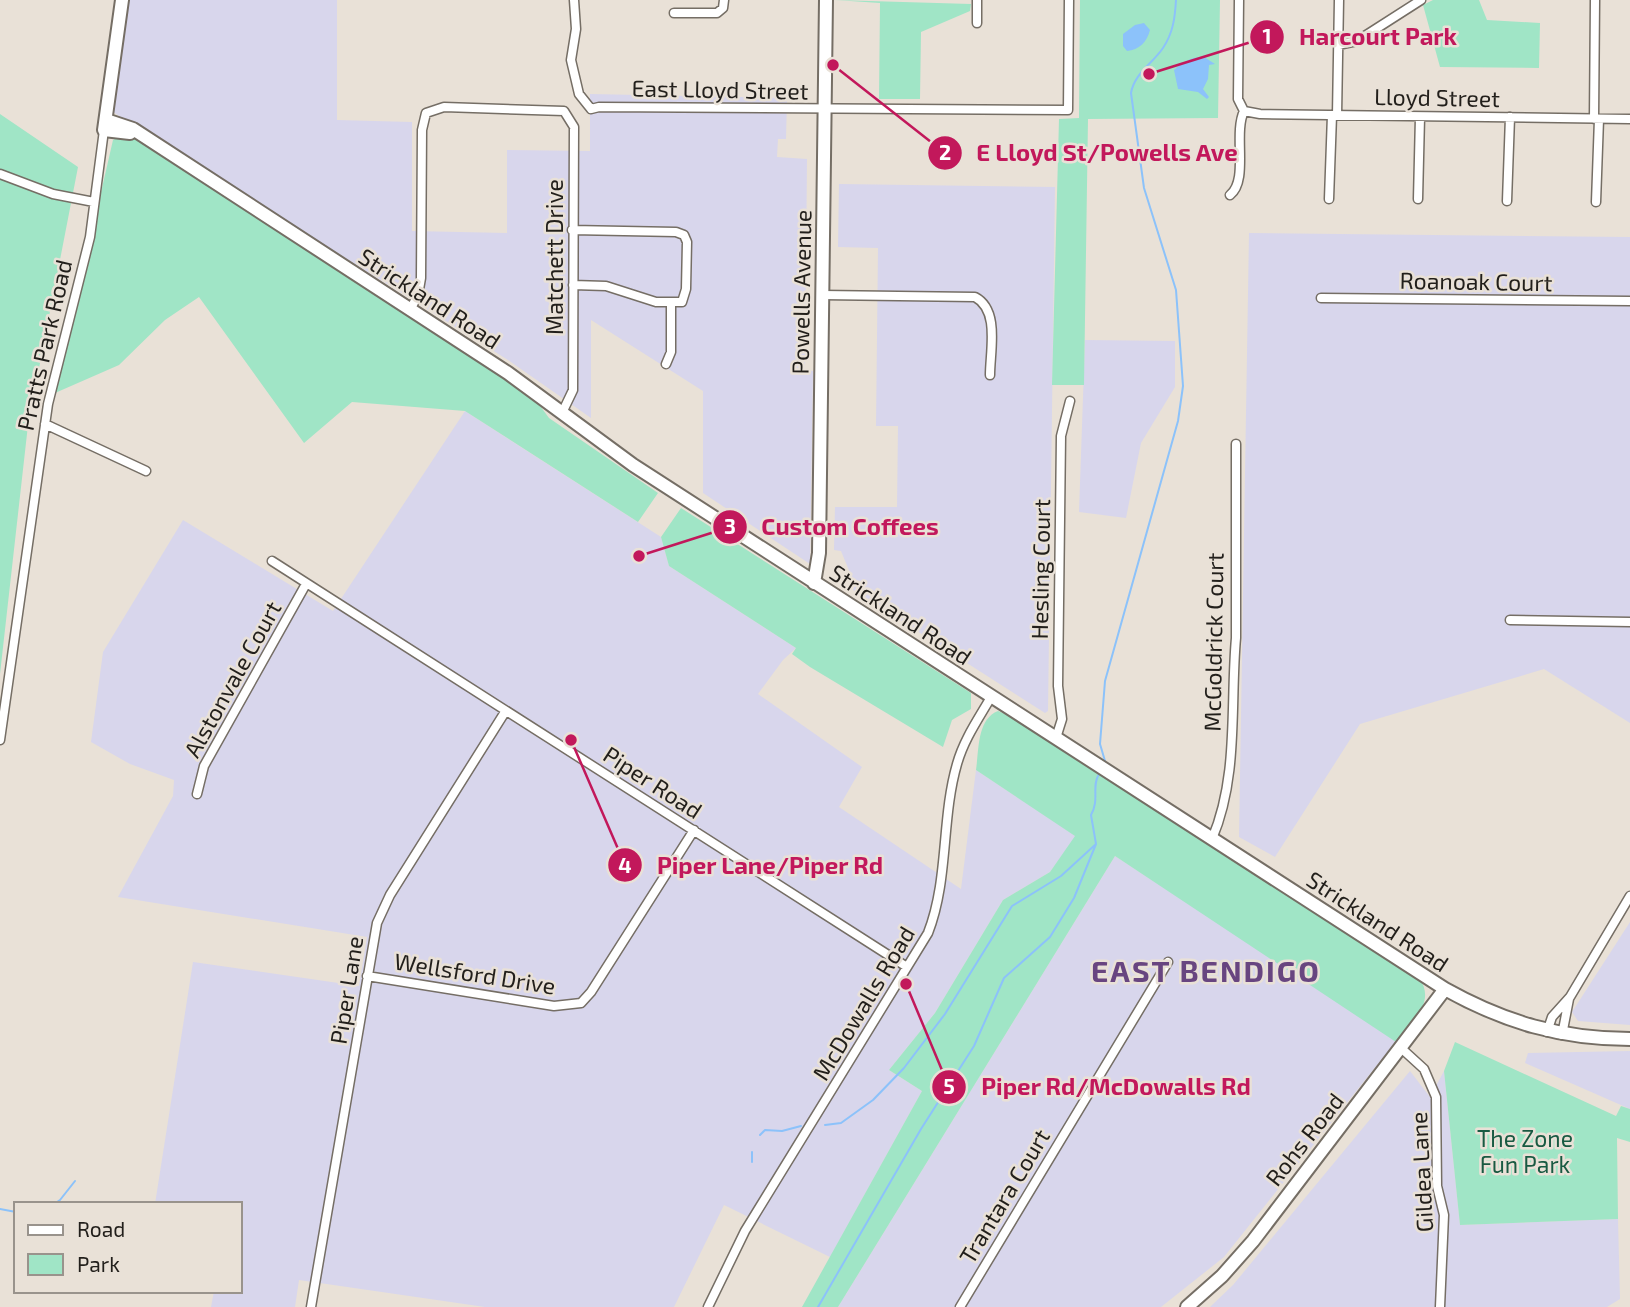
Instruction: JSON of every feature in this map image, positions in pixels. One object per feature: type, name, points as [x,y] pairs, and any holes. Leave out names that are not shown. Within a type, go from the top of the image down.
[{"type":"main road","name":"Pratts Park Road","points":[[105,125],[122,0]]},
{"type":"main road","name":"Powells Avenue","points":[[814,583],[819,553],[826,0]]},
{"type":"main road","name":"Strickland Road","points":[[105,125],[142,136],[410,310],[562,413],[632,466],[1445,989],[1497,1016],[1546,1032],[1630,1039]]},
{"type":"main road","name":"Rohs Road","points":[[1187,1307],[1222,1276],[1253,1241],[1445,989]]},
{"type":"street","points":[[574,0],[576,29],[571,60],[579,94],[591,109],[587,119]]},
{"type":"street","points":[[674,13],[717,13],[723,8],[724,0]]},
{"type":"street","points":[[977,0],[977,23]]},
{"type":"street","name":"East Lloyd Street","points":[[591,109],[1068,110],[1069,0]]},
{"type":"street","points":[[1230,195],[1238,183],[1240,128],[1244,111],[1238,96],[1239,0]]},
{"type":"street","points":[[1329,199],[1339,0]]},
{"type":"street","points":[[1338,45],[1357,41],[1421,0]]},
{"type":"street","points":[[1595,0],[1596,202]]},
{"type":"street","name":"Matchett Drive","points":[[410,310],[418,295],[421,278],[423,120],[429,110],[443,107],[555,108],[567,113],[573,123],[573,390],[562,413]]},
{"type":"street","name":"Lloyd Street","points":[[1244,111],[1630,120]]},
{"type":"street","points":[[1418,199],[1420,117]]},
{"type":"street","points":[[1507,201],[1510,117]]},
{"type":"street","name":"Pratts Park Road","points":[[0,740],[45,424],[90,237],[105,125]]},
{"type":"street","points":[[0,174],[53,194],[94,202]]},
{"type":"street","points":[[572,230],[676,232],[684,235],[686,295],[682,302],[671,304],[646,300],[606,286],[573,285]]},
{"type":"street","points":[[822,295],[975,297],[984,303],[990,317],[990,375]]},
{"type":"street","name":"Roanoak Court","points":[[1321,298],[1630,302]]},
{"type":"street","points":[[667,364],[670,352],[671,304]]},
{"type":"street","name":"Hesling Court","points":[[1056,738],[1062,719],[1058,686],[1061,436],[1070,401]]},
{"type":"street","points":[[45,424],[146,471]]},
{"type":"street","name":"McGoldrick Court","points":[[1212,838],[1223,811],[1230,780],[1232,666],[1236,638],[1236,444]]},
{"type":"street","name":"Piper Road","points":[[272,561],[907,967]]},
{"type":"street","name":"Alstonvale Court","points":[[197,794],[204,766],[306,584]]},
{"type":"street","points":[[1510,620],[1630,622]]},
{"type":"street","name":"McDowalls Road","points":[[708,1307],[745,1231],[924,942],[935,914],[957,764],[968,736],[992,697]]},
{"type":"street","name":"Piper Lane","points":[[311,1307],[377,923],[386,903],[505,712]]},
{"type":"street","name":"Wellsford Drive","points":[[367,976],[554,1006],[581,1003],[694,830]]},
{"type":"street","points":[[1546,1032],[1552,1017],[1570,997],[1630,897]]},
{"type":"street","name":"Trantara Court","points":[[960,1307],[1168,962]]},
{"type":"street","points":[[1562,1035],[1570,997]]},
{"type":"street","name":"Gildea Lane","points":[[1401,1048],[1424,1069],[1436,1097],[1437,1186],[1444,1214],[1440,1307]]},
{"type":"shaded area","points":[[129,0],[337,0],[337,120],[412,122],[412,231],[507,233],[507,150],[590,151],[590,94],[787,98],[786,139],[778,139],[777,157],[807,159],[805,370],[813,371],[810,564],[703,493],[703,391],[591,320],[591,418],[508,360],[113,112]]},
{"type":"shaded area","points":[[839,184],[1055,187],[1048,711],[1045,713],[853,590],[855,585],[841,551],[834,550],[835,507],[897,507],[898,426],[876,426],[878,248],[838,247]]},
{"type":"shaded area","points":[[1249,233],[1630,237],[1630,723],[1544,669],[1360,724],[1275,857],[1239,837]]},
{"type":"shaded area","points":[[1085,340],[1175,341],[1175,387],[1141,443],[1126,518],[1079,512]]},
{"type":"shaded area","points":[[465,411],[661,537],[669,566],[796,648],[783,660],[758,694],[862,767],[839,807],[961,889],[976,770],[1076,836],[1050,872],[1003,900],[935,1013],[889,1070],[922,1091],[830,1257],[724,1205],[674,1307],[485,1307],[299,1280],[295,1307],[211,1307],[214,1293],[242,1293],[242,1202],[155,1202],[193,962],[359,986],[367,937],[118,897],[173,796],[174,780],[130,764],[91,742],[103,652],[183,520],[333,611]]},
{"type":"shaded area","points":[[1115,856],[1397,1040],[1224,1257],[1161,1307],[838,1307]]},
{"type":"shaded area","points":[[1630,922],[1630,1025],[1578,1021],[1572,1012]]},
{"type":"shaded area","points":[[1630,1051],[1630,1109],[1525,1063],[1528,1053]]},
{"type":"shaded area","points":[[1410,1071],[1430,1097],[1444,1071],[1460,1225],[1618,1219],[1620,1299],[1607,1307],[1210,1307],[1233,1285]]},
{"type":"green space","points":[[835,0],[971,4],[970,11],[921,32],[920,99],[879,99],[880,3]]},
{"type":"green space","points":[[1080,0],[1220,0],[1218,118],[1088,119],[1084,385],[1052,385],[1059,119],[1079,118]]},
{"type":"green space","points":[[1433,0],[1479,0],[1487,20],[1540,23],[1539,68],[1440,67],[1423,5]]},
{"type":"green space","points":[[0,114],[78,167],[28,425],[0,674]]},
{"type":"green space","points":[[121,136],[135,138],[535,399],[549,418],[658,493],[638,522],[465,411],[352,402],[304,443],[199,297],[165,320],[119,365],[55,393],[113,140]]},
{"type":"green space","points":[[681,508],[971,693],[971,709],[952,720],[943,747],[810,667],[792,654],[796,648],[669,566],[661,537]]},
{"type":"green space","points":[[998,711],[1023,722],[1419,978],[1424,987],[1424,1004],[1415,1020],[1396,1042],[1115,856],[838,1307],[802,1307],[922,1091],[889,1070],[935,1013],[1003,900],[1050,872],[1075,836],[976,770],[983,728],[991,715]]},
{"type":"green space","name":"The Zone Fun Park","points":[[1455,1042],[1616,1116],[1621,1106],[1630,1109],[1630,1142],[1617,1138],[1618,1219],[1460,1225],[1444,1071]]},
{"type":"water","points":[[1144,23],[1150,30],[1147,38],[1139,47],[1127,51],[1123,46],[1123,34],[1135,25]]},
{"type":"water","points":[[1204,57],[1215,64],[1209,65],[1208,79],[1203,89],[1209,97],[1207,99],[1198,92],[1178,89],[1174,70],[1188,60]]},
{"type":"waterway","points":[[1105,761],[1100,744],[1105,681],[1178,421],[1183,386],[1176,290],[1144,188],[1131,93],[1140,75],[1159,54],[1169,37],[1176,0]]},
{"type":"waterway","points":[[825,1125],[841,1123],[873,1100],[904,1068],[945,1014],[1012,906],[1061,876],[1096,844],[1091,815],[1099,774]]},
{"type":"waterway","points":[[818,1307],[921,1129],[974,1046],[1004,978],[1050,937],[1074,898],[1096,844]]},
{"type":"waterway","points":[[760,1135],[765,1130],[782,1131],[801,1126]]},
{"type":"waterway","points":[[752,1152],[752,1162]]},
{"type":"waterway","points":[[57,1202],[75,1181]]},
{"type":"waterway","points":[[0,1209],[14,1212]]},
{"type":"place","name":"E Lloyd St/Powells Ave","points":[[833,65]]},
{"type":"place","name":"Harcourt Park","points":[[1149,74]]},
{"type":"place","name":"Custom Coffees","points":[[639,556]]},
{"type":"place","name":"Piper Lane/Piper Rd","points":[[571,740]]},
{"type":"place","name":"Piper Rd/McDowalls Rd","points":[[906,984]]},
{"type":"district","name":"EAST BENDIGO","points":[[1206,970]]}]
